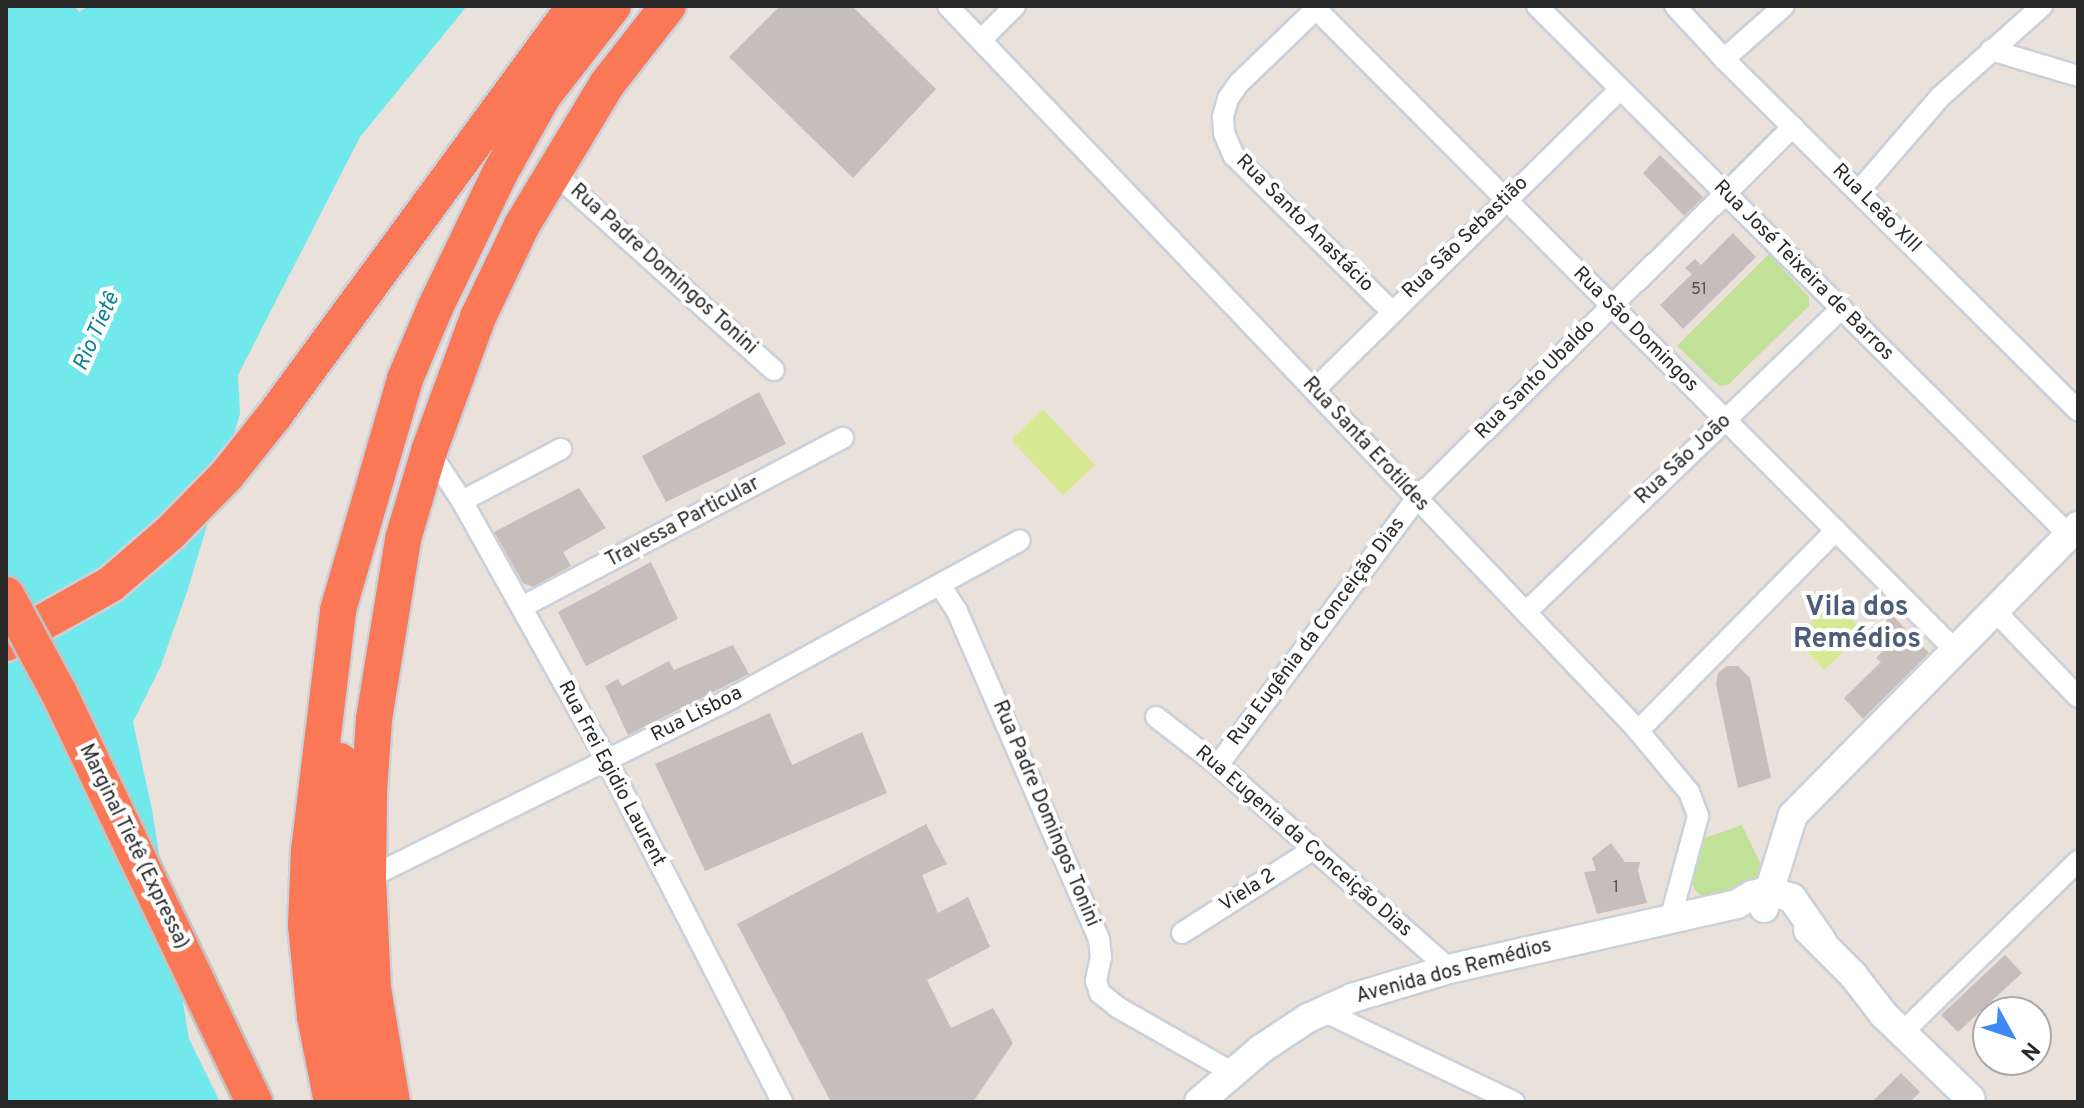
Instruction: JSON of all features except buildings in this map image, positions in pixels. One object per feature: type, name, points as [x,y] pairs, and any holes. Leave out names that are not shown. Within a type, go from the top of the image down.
[{"type":"highway","points":[[6,643],[111,584],[171,532],[227,475],[274,416],[575,6]]},
{"type":"highway","points":[[332,1102],[315,1017],[306,925],[309,851],[338,610],[405,379],[500,173],[543,96],[613,6]]},
{"type":"highway","points":[[392,1102],[373,989],[368,878],[374,719],[403,539],[429,451],[478,317],[552,171],[607,84],[668,6]]},
{"type":"highway","points":[[361,1102],[347,1013],[337,844],[340,765],[363,524]]},
{"type":"highway","name":"Marginal Tietê (Expressa)","points":[[6,595],[66,707],[254,1102]]},
{"type":"main road","points":[[1972,1100],[1884,1015],[1822,941],[1767,902],[1793,815],[2073,531]]},
{"type":"main road","name":"Avenida dos Remédios","points":[[1199,1102],[1261,1049],[1323,1011],[1449,969],[1671,917],[1767,902]]},
{"type":"main road","points":[[1853,975],[1910,1025],[1972,1100]]},
{"type":"street","name":"Rua Santa Erotildes","points":[[948,6],[1638,731],[1696,803],[1695,834],[1671,917]]},
{"type":"street","points":[[981,40],[1015,6]]},
{"type":"street","name":"Rua José Teixeira de Barros","points":[[1537,6],[2073,531]]},
{"type":"street","name":"Rua Leão XIII","points":[[1675,6],[1724,59],[2078,410]]},
{"type":"street","points":[[1724,59],[1784,6]]},
{"type":"street","points":[[1859,191],[1940,97],[2042,6]]},
{"type":"street","name":"Rua Santo Anastácio","points":[[1318,7],[1239,83],[1228,99],[1223,117],[1224,133],[1234,156],[1391,311]]},
{"type":"street","name":"Rua São Domingos","points":[[1318,7],[1504,201],[1955,650]]},
{"type":"street","points":[[1991,50],[2078,76]]},
{"type":"street","name":"Rua São Sebastião","points":[[1314,390],[1620,89]]},
{"type":"street","name":"Rua Santo Ubaldo","points":[[1416,499],[1793,127]]},
{"type":"street","name":"Rua Padre Domingos Tonini","points":[[552,171],[774,370]]},
{"type":"street","name":"Rua São João","points":[[1526,612],[1842,308]]},
{"type":"street","name":"Travessa Particular","points":[[522,607],[843,438]]},
{"type":"street","points":[[462,501],[561,449]]},
{"type":"street","name":"Rua Frei Egidio Laurent","points":[[429,451],[462,501],[606,759],[782,1102]]},
{"type":"street","name":"Rua Eugênia da Conceição Dias","points":[[1218,765],[1416,499]]},
{"type":"street","points":[[1638,731],[1836,530]]},
{"type":"street","name":"Rua Lisboa","points":[[368,878],[732,698],[1020,540]]},
{"type":"street","name":"Rua Padre Domingos Tonini","points":[[940,585],[957,611],[1099,939],[1101,957],[1096,981],[1100,993],[1117,1007],[1233,1073]]},
{"type":"street","points":[[1994,610],[2078,697]]},
{"type":"street","name":"Rua Eugenia da Conceição Dias","points":[[1156,717],[1218,765],[1449,969]]},
{"type":"street","name":"Viela 2","points":[[1182,933],[1314,849]]},
{"type":"street","points":[[1910,1025],[2078,861]]},
{"type":"street","points":[[1323,1011],[1514,1102]]},
{"type":"green space","points":[[1769,254],[1809,297],[1809,306],[1728,385],[1719,386],[1677,346]]},
{"type":"green space","points":[[1043,409],[1095,465],[1063,495],[1011,440]]},
{"type":"green space","points":[[1835,601],[1864,633],[1824,670],[1795,637]]},
{"type":"green space","points":[[1742,825],[1763,869],[1741,892],[1702,896],[1695,890],[1689,873],[1694,856],[1705,838]]},
{"type":"water","name":"Rio Tietê","points":[[6,6],[74,6],[79,12],[89,6],[467,6],[360,137],[238,375],[240,414],[188,589],[160,668],[133,722],[152,810],[189,1039],[220,1102],[6,1102]]},
{"type":"district","name":"Vila dos Remédios","points":[[1857,624]]}]
